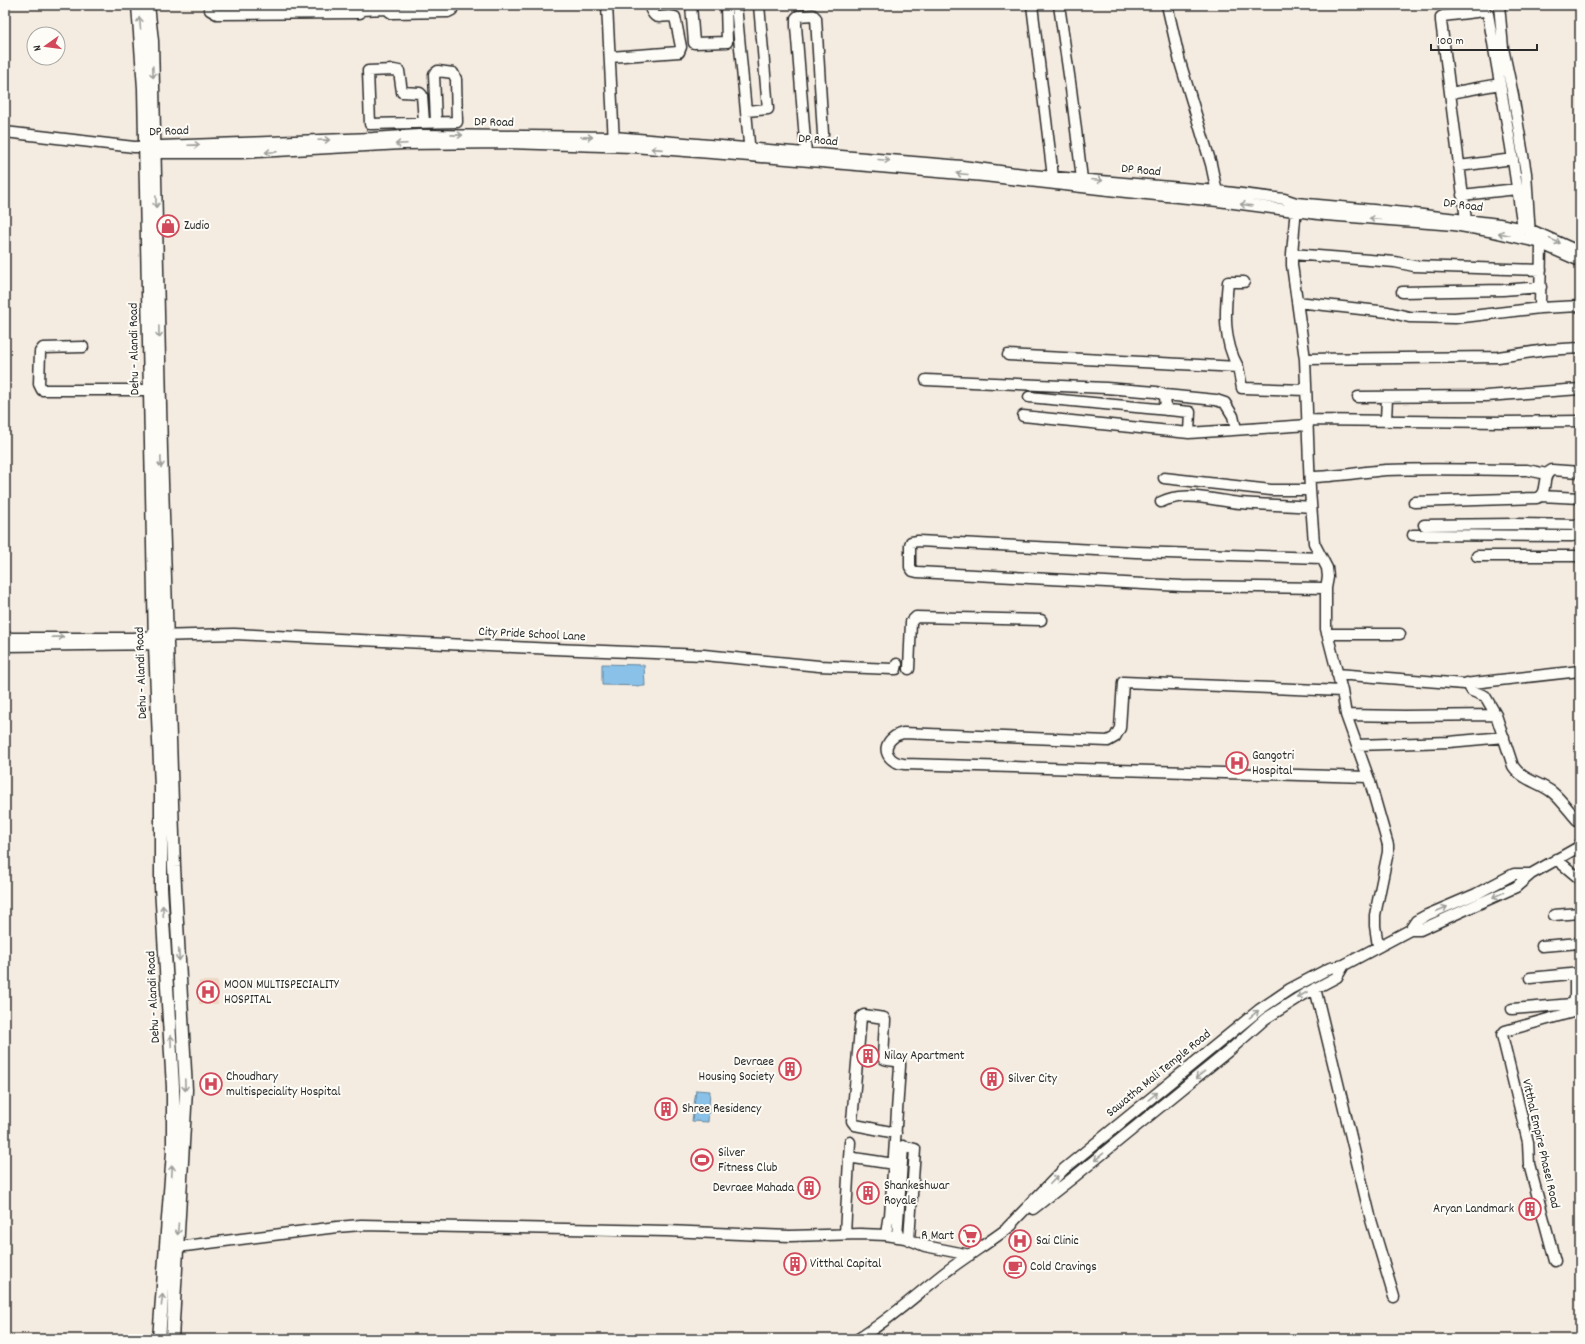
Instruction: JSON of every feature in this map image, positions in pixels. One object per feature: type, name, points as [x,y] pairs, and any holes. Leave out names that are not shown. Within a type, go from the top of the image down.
[{"type":"main road","name":"Dehu - Alandi Road","points":[[138,5],[147,46]]},
{"type":"main road","name":"Dehu - Alandi Road","points":[[148,5],[147,149],[150,390],[161,640],[186,1090],[172,1339]]},
{"type":"main road","name":"Dehu - Alandi Road","points":[[147,149],[161,446],[161,887],[173,1087],[173,1152],[165,1266],[159,1322],[159,1339]]},
{"type":"street","points":[[209,5],[210,10],[217,14],[360,13],[360,7],[388,7],[392,13],[448,12],[452,10],[453,5]]},
{"type":"street","points":[[607,5],[614,142]]},
{"type":"street","points":[[610,57],[679,52],[681,46],[675,17],[656,17],[649,5]]},
{"type":"street","points":[[691,5],[694,43],[727,42],[726,5]]},
{"type":"street","points":[[736,5],[750,152]]},
{"type":"street","points":[[747,111],[768,109],[759,5]]},
{"type":"street","points":[[1032,5],[1053,176]]},
{"type":"street","points":[[1059,5],[1082,179]]},
{"type":"street","points":[[1166,5],[1180,62],[1211,164],[1218,196]]},
{"type":"street","points":[[1499,5],[1503,48],[1513,95],[1526,173],[1527,229]]},
{"type":"street","points":[[1465,224],[1441,17],[1486,12],[1488,14],[1517,189],[1530,240]]},
{"type":"street","points":[[806,153],[796,26],[796,18],[798,16],[813,15],[816,18],[823,134]]},
{"type":"street","points":[[430,122],[434,76],[436,72],[450,72],[455,75],[457,122],[430,122],[370,124],[368,71],[398,71],[402,92],[420,93],[422,95],[430,122],[432,135]]},
{"type":"street","points":[[1450,93],[1500,84]]},
{"type":"street","name":"DP Road","points":[[5,132],[147,149],[383,141],[509,143],[614,142]]},
{"type":"street","name":"DP Road","points":[[383,141],[432,135],[614,142],[750,152],[984,176],[1118,192],[1284,200],[1295,207],[1527,229],[1580,252]]},
{"type":"street","name":"DP Road","points":[[750,152],[806,153],[962,166],[1218,196]]},
{"type":"street","points":[[1459,166],[1513,159]]},
{"type":"street","points":[[1462,195],[1517,189]]},
{"type":"street","points":[[1295,207],[1292,254],[1305,359],[1310,490],[1314,543],[1327,568],[1328,577],[1326,588],[1327,634],[1342,691],[1346,715],[1368,777],[1386,836],[1388,852],[1375,915],[1378,946]]},
{"type":"street","name":"DP Road","points":[[1465,224],[1530,240],[1580,261]]},
{"type":"street","points":[[1540,308],[1541,244]]},
{"type":"street","points":[[1292,254],[1395,262],[1414,266],[1541,270]]},
{"type":"street","points":[[1244,282],[1228,282],[1225,311],[1227,339],[1238,367],[1242,388],[1306,390]]},
{"type":"street","points":[[1402,292],[1503,290],[1541,287]]},
{"type":"street","points":[[1297,302],[1388,312],[1409,317],[1455,318],[1540,308],[1580,306]]},
{"type":"street","points":[[82,347],[43,348],[40,352],[39,384],[42,390],[150,390]]},
{"type":"street","points":[[1305,359],[1498,357],[1546,350],[1580,348]]},
{"type":"street","points":[[1008,355],[1238,367]]},
{"type":"street","points":[[926,380],[1106,388],[1156,392],[1165,395],[1216,400],[1225,403],[1233,416],[1236,429]]},
{"type":"street","points":[[1358,397],[1387,398],[1486,396],[1580,389]]},
{"type":"street","points":[[1165,395],[1166,410]]},
{"type":"street","points":[[1029,397],[1190,412],[1189,433]]},
{"type":"street","points":[[1386,420],[1387,398]]},
{"type":"street","points":[[1023,416],[1189,433],[1308,422],[1386,420],[1450,422],[1580,421]]},
{"type":"street","points":[[1310,477],[1334,477],[1366,472],[1400,470],[1527,470],[1547,474]]},
{"type":"street","points":[[1540,496],[1543,493],[1545,476],[1552,470],[1580,472]]},
{"type":"street","points":[[1164,478],[1271,490],[1310,490]]},
{"type":"street","points":[[1161,502],[1170,497],[1182,496],[1241,503],[1311,507]]},
{"type":"street","points":[[1414,502],[1540,496],[1580,498]]},
{"type":"street","points":[[1412,535],[1572,536],[1577,535],[1579,525],[1424,525]]},
{"type":"street","points":[[1322,558],[1136,552],[918,541],[911,542],[910,544],[910,567],[913,571],[917,572],[1182,586],[1326,588]]},
{"type":"street","points":[[1477,556],[1580,556]]},
{"type":"street","points":[[909,669],[911,622],[916,617],[1041,620]]},
{"type":"street","name":"City Pride School Lane","points":[[161,640],[234,634],[704,655],[819,666],[896,666]]},
{"type":"street","points":[[1327,634],[1400,634]]},
{"type":"street","points":[[5,638],[79,637],[161,640]]},
{"type":"street","points":[[5,646],[161,640]]},
{"type":"street","points":[[1337,674],[1467,683],[1580,671]]},
{"type":"street","points":[[1342,691],[1123,682],[1120,728],[1115,737],[1108,741],[903,734],[894,736],[888,745],[887,750],[890,759],[896,764],[1368,777]]},
{"type":"street","points":[[1467,683],[1472,691],[1485,696],[1496,716],[1513,766],[1517,772],[1523,777],[1551,792],[1580,823]]},
{"type":"street","points":[[1346,715],[1496,716]]},
{"type":"street","points":[[1357,745],[1449,742],[1504,737]]},
{"type":"street","name":"Sawatha Mali Temple Road","points":[[1007,1228],[1064,1169],[1259,1010],[1290,989],[1330,968],[1344,965],[1410,930],[1420,930],[1516,887],[1531,874],[1577,848],[1580,844]]},
{"type":"street","points":[[1556,860],[1580,879]]},
{"type":"street","points":[[1554,915],[1580,913]]},
{"type":"street","points":[[1542,946],[1580,943]]},
{"type":"street","name":"Sawatha Mali Temple Road","points":[[858,1339],[877,1328],[943,1274],[1074,1177],[1231,1049],[1275,1011],[1337,977],[1344,965]]},
{"type":"street","points":[[1512,1009],[1572,1004],[1575,1002],[1578,973],[1530,978]]},
{"type":"street","points":[[1316,988],[1371,1220],[1394,1297]]},
{"type":"street","name":"Vitthal Empire Phase1 Road","points":[[1555,1261],[1529,1164],[1528,1142],[1502,1039],[1505,1032],[1580,1010]]},
{"type":"street","points":[[891,1236],[892,1220],[890,1216],[894,1164],[896,1133],[900,1062],[885,1060],[883,1058],[884,1018],[864,1015],[860,1017],[852,1121],[855,1125],[896,1133]]},
{"type":"street","points":[[845,1234],[850,1142]]},
{"type":"street","points":[[891,1236],[903,1146],[915,1149],[909,1240]]},
{"type":"street","points":[[849,1159],[854,1158],[894,1164]]},
{"type":"street","points":[[177,1247],[331,1227],[361,1225],[667,1231],[790,1236],[845,1234],[891,1236],[926,1246],[970,1255]]},
{"type":"shaded area","name":"MOON MULTISPECIALITY HOSPITAL","points":[[199,981],[218,981],[218,1004],[199,1004]]},
{"type":"water","points":[[602,664],[644,665],[645,686],[602,685]]},
{"type":"water","points":[[696,1090],[710,1091],[708,1122],[692,1121]]},
{"type":"place","name":"Zudio","points":[[168,226]]},
{"type":"place","name":"Gangotri Hospital","points":[[1237,763]]},
{"type":"place","name":"MOON MULTISPECIALITY HOSPITAL","points":[[208,992]]},
{"type":"place","name":"Nilay Apartment","points":[[868,1056]]},
{"type":"place","name":"Devraee Housing Society","points":[[790,1069]]},
{"type":"place","name":"Silver City","points":[[992,1079]]},
{"type":"place","name":"Choudhary multispeciality Hospital","points":[[211,1084]]},
{"type":"place","name":"Shree Residency","points":[[666,1109]]},
{"type":"place","name":"Silver Fitness Club","points":[[702,1160]]},
{"type":"place","name":"Devraee Mahada","points":[[809,1188]]},
{"type":"place","name":"Shankeshwar Royale","points":[[868,1193]]},
{"type":"place","name":"Aryan Landmark","points":[[1530,1209]]},
{"type":"place","name":"R Mart","points":[[970,1236]]},
{"type":"place","name":"Sai Clinic","points":[[1020,1241]]},
{"type":"place","name":"Vitthal Capital","points":[[795,1264]]},
{"type":"place","name":"Cold Cravings","points":[[1015,1267]]}]
